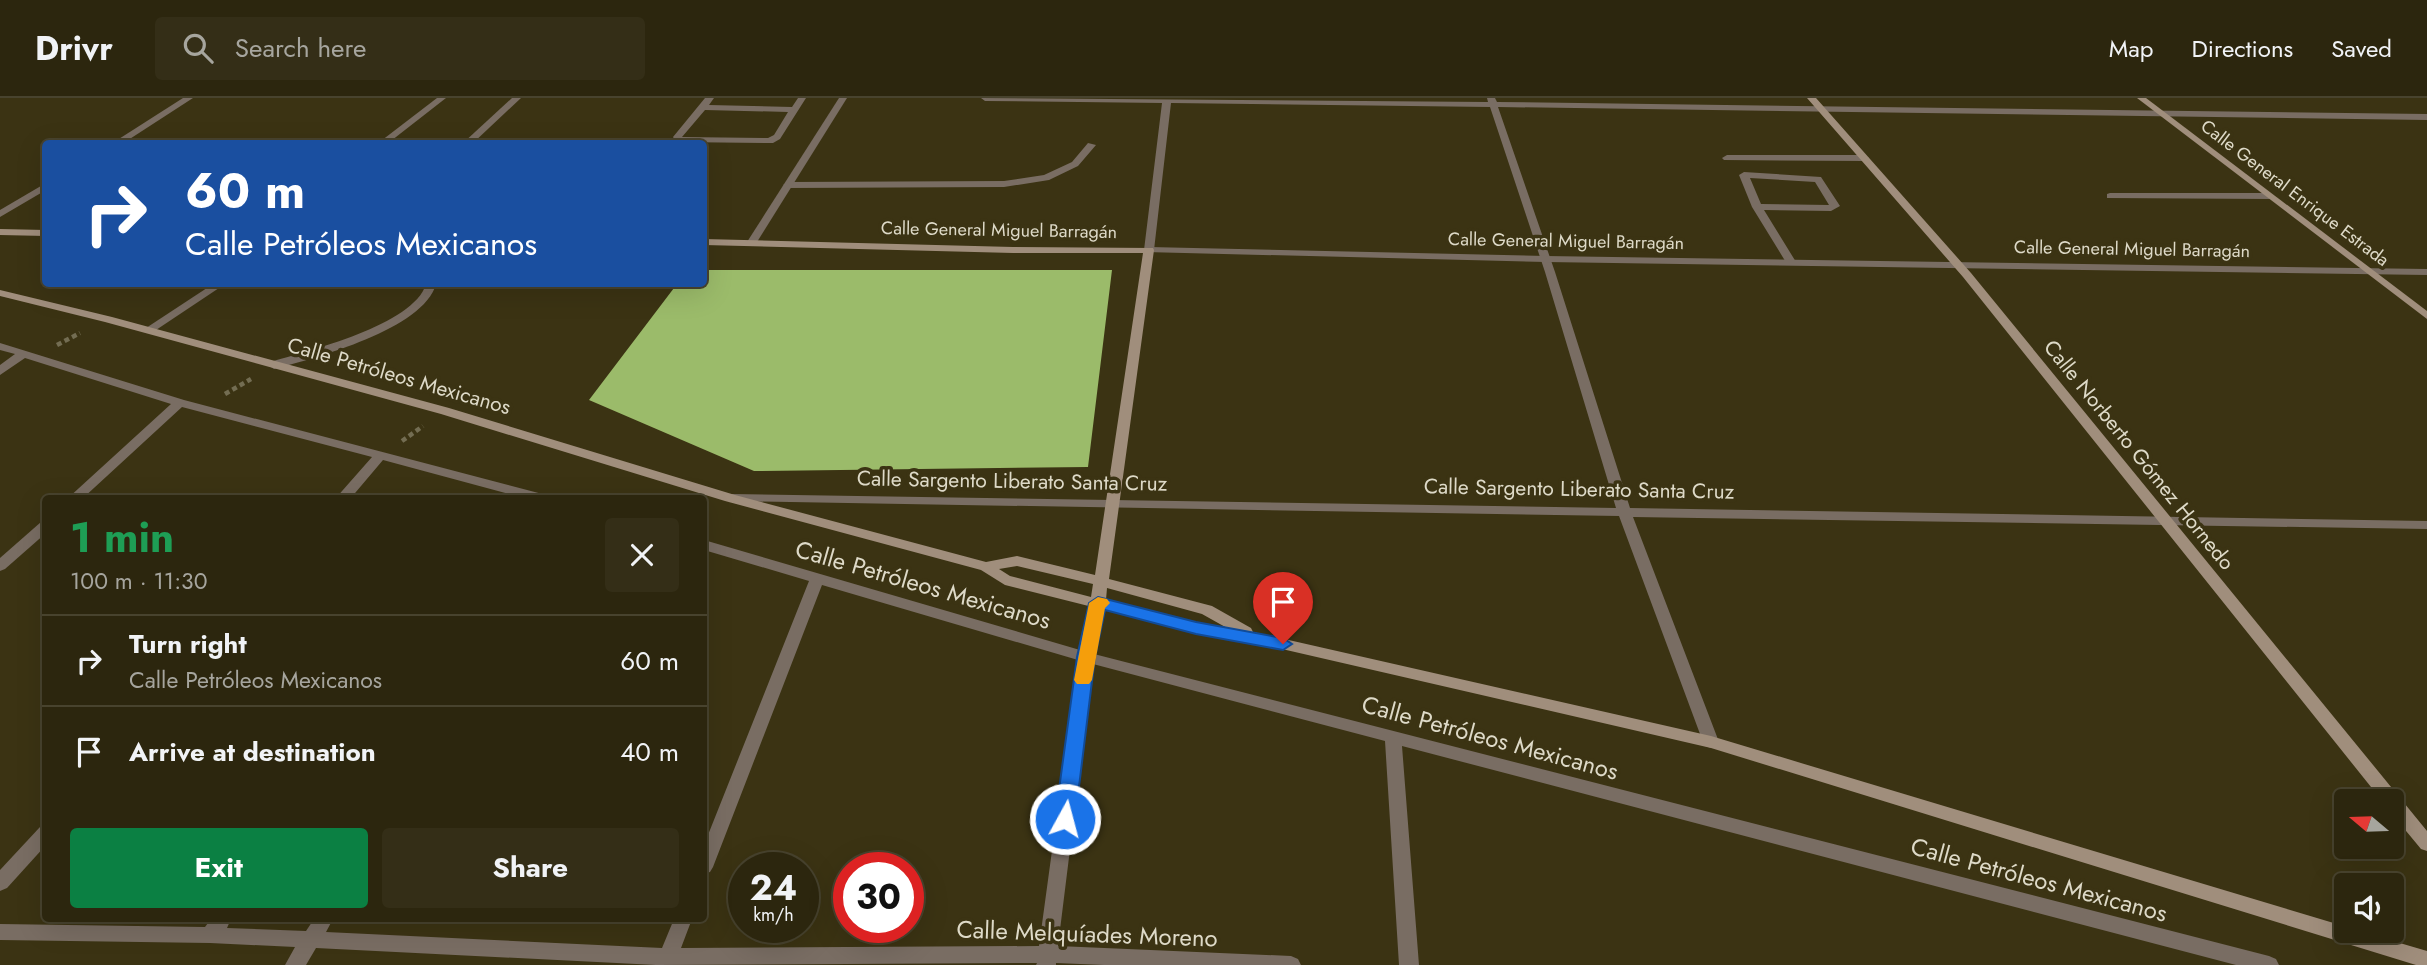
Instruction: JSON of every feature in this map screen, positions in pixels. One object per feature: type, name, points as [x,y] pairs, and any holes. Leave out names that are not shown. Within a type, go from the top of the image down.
[{"type":"main road","name":"Calle General Enrique Estrada","points":[[2141,98],[2427,316]]},
{"type":"main road","name":"Calle Norberto Gómez Hornedo","points":[[1816,104],[1957,263],[2427,844]]},
{"type":"main road","points":[[0,232],[42,233]]},
{"type":"main road","name":"Calle General Miguel Barragán","points":[[707,242],[1013,250],[1149,250]]},
{"type":"main road","points":[[1098,603],[1149,250]]},
{"type":"main road","name":"Calle Petróleos Mexicanos","points":[[0,293],[108,319],[445,411],[730,498],[986,567],[1005,580],[1196,628],[1256,638],[1711,742],[2427,960]]},
{"type":"main road","name":"Calle Petróleos Mexicanos","points":[[986,567],[1017,561],[1103,582],[1207,610],[1256,638]]},
{"type":"street","points":[[121,140],[189,98]]},
{"type":"street","points":[[386,140],[442,98]]},
{"type":"street","points":[[470,140],[517,98]]},
{"type":"street","points":[[680,140],[677,137],[710,98]]},
{"type":"street","points":[[707,140],[770,141],[777,137],[802,98]]},
{"type":"street","points":[[752,242],[844,98]]},
{"type":"street","points":[[985,98],[1816,104],[2427,117]]},
{"type":"street","points":[[1149,250],[1167,99]]},
{"type":"street","points":[[1492,100],[1546,259],[1625,511],[1711,742]]},
{"type":"street","points":[[703,107],[794,110]]},
{"type":"street","points":[[788,185],[1004,184],[1046,178],[1075,164],[1091,145]]},
{"type":"street","points":[[1727,158],[1864,158]]},
{"type":"street","points":[[1757,207],[1835,208],[1818,179],[1744,175],[1757,207],[1790,262]]},
{"type":"street","points":[[0,215],[42,189]]},
{"type":"street","points":[[2110,196],[2269,196]]},
{"type":"street","name":"Calle General Miguel Barragán","points":[[1149,250],[1546,259],[2427,272]]},
{"type":"street","points":[[149,330],[215,287]]},
{"type":"street","points":[[274,365],[355,339],[406,313],[426,298],[430,287]]},
{"type":"street","points":[[0,346],[180,403],[530,495]]},
{"type":"street","points":[[0,371],[29,355]]},
{"type":"street","points":[[78,495],[180,403]]},
{"type":"street","points":[[346,495],[381,455]]},
{"type":"street","name":"Calle Sargento Liberato Santa Cruz","points":[[730,498],[2427,525]]},
{"type":"street","points":[[0,566],[42,529]]},
{"type":"street","name":"Calle Petróleos Mexicanos","points":[[707,546],[1086,657],[2269,965]]},
{"type":"street","points":[[707,859],[817,580]]},
{"type":"street","points":[[1047,960],[1086,657],[1098,603]]},
{"type":"street","points":[[1392,738],[1409,965]]},
{"type":"street","points":[[0,883],[42,836]]},
{"type":"street","points":[[210,935],[220,922]]},
{"type":"street","points":[[295,965],[322,922]]},
{"type":"street","points":[[666,961],[682,922]]},
{"type":"street","name":"Calle Melquíades Moreno","points":[[0,932],[210,935],[666,961],[1047,960],[1291,965]]},
{"type":"path","points":[[29,355],[108,319]]},
{"type":"path","points":[[201,408],[274,365]]},
{"type":"path","points":[[381,455],[445,411]]},
{"type":"building","points":[[707,270],[1112,270],[1088,467],[754,471],[589,400],[675,287],[707,287]]},
{"type":"slow traffic","points":[[1083,680],[1098,603],[1101,603]]},
{"type":"route","points":[[1065,819],[1086,657],[1098,603],[1196,628],[1283,644]]}]
